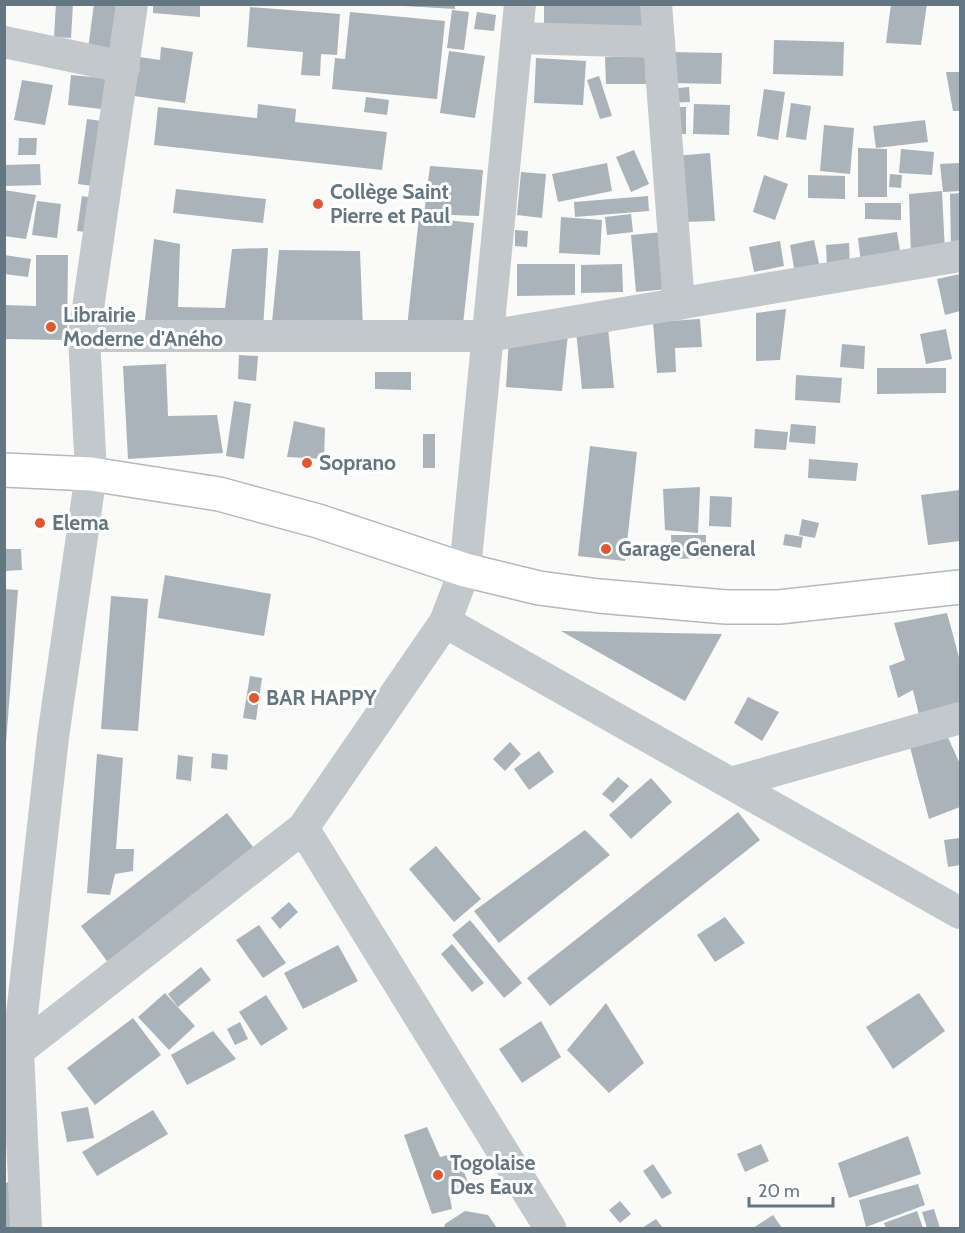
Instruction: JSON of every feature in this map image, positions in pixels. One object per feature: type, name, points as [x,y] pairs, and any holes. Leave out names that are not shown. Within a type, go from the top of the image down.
[{"type":"highway","points":[[4,470],[91,474],[219,494],[318,521],[465,570],[538,588],[668,604],[726,607],[779,607],[958,594]]},
{"type":"street","points":[[26,1228],[11,1056],[53,737],[91,474],[84,336],[132,4]]},
{"type":"street","points":[[11,1056],[303,828],[445,622],[465,570],[520,4]]},
{"type":"street","points":[[656,4],[679,304]]},
{"type":"street","points":[[517,38],[659,42]]},
{"type":"street","points":[[4,42],[124,67]]},
{"type":"street","points":[[84,336],[488,336],[960,256]]},
{"type":"street","points":[[445,622],[960,913]]},
{"type":"street","points":[[731,783],[960,718]]},
{"type":"street","points":[[303,828],[550,1228]]},
{"type":"building","points":[[56,4],[73,4],[71,38],[54,37]]},
{"type":"building","points":[[94,4],[118,4],[112,52],[88,49]]},
{"type":"building","points":[[153,4],[200,4],[200,17],[153,13]]},
{"type":"building","points":[[404,4],[455,4],[455,9],[404,6]]},
{"type":"building","points":[[544,4],[641,4],[643,31],[544,27]]},
{"type":"building","points":[[891,4],[927,4],[921,45],[886,43]]},
{"type":"building","points":[[250,7],[340,14],[337,55],[321,54],[320,76],[301,75],[303,52],[247,47]]},
{"type":"building","points":[[452,10],[469,12],[464,50],[447,48]]},
{"type":"building","points":[[350,12],[445,21],[437,99],[332,89],[335,58],[345,59]]},
{"type":"building","points":[[477,12],[496,15],[494,31],[474,29]]},
{"type":"building","points":[[774,40],[844,42],[843,76],[773,74]]},
{"type":"building","points":[[161,47],[193,52],[185,103],[134,96],[140,57],[160,60]]},
{"type":"building","points":[[449,51],[485,56],[475,118],[440,113]]},
{"type":"building","points":[[669,52],[722,53],[721,84],[668,83]]},
{"type":"building","points":[[645,56],[646,84],[606,84],[605,57]]},
{"type":"building","points":[[536,58],[586,61],[583,105],[534,103]]},
{"type":"building","points":[[946,72],[960,72],[960,111],[953,111]]},
{"type":"building","points":[[71,75],[113,79],[109,110],[68,105]]},
{"type":"building","points":[[599,76],[612,116],[600,119],[587,80]]},
{"type":"building","points":[[22,80],[53,85],[45,125],[14,120]]},
{"type":"building","points":[[689,87],[690,102],[668,103],[667,89]]},
{"type":"building","points":[[764,89],[785,92],[778,140],[757,136]]},
{"type":"building","points":[[366,97],[389,100],[387,115],[364,112]]},
{"type":"building","points":[[791,103],[811,106],[806,140],[786,137]]},
{"type":"building","points":[[258,104],[296,109],[295,122],[387,132],[382,170],[154,145],[158,107],[257,118]]},
{"type":"building","points":[[694,104],[730,105],[729,135],[693,134]]},
{"type":"building","points":[[671,107],[686,107],[686,134],[671,134]]},
{"type":"building","points":[[87,119],[109,122],[100,187],[78,184]]},
{"type":"building","points":[[925,120],[928,142],[876,148],[873,126]]},
{"type":"building","points":[[824,125],[854,128],[850,174],[820,171]]},
{"type":"building","points":[[19,138],[37,138],[36,155],[18,155]]},
{"type":"building","points":[[858,148],[887,149],[887,197],[858,197]]},
{"type":"building","points":[[901,149],[934,152],[932,175],[899,173]]},
{"type":"building","points":[[634,150],[649,184],[631,192],[616,157]]},
{"type":"building","points":[[710,153],[715,221],[681,222],[674,156]]},
{"type":"building","points":[[607,163],[612,191],[558,202],[552,174]]},
{"type":"building","points":[[960,163],[960,191],[943,192],[940,164]]},
{"type":"building","points":[[40,164],[41,185],[4,186],[4,165]]},
{"type":"building","points":[[430,166],[483,170],[479,216],[424,214]]},
{"type":"building","points":[[521,172],[546,174],[542,218],[517,215]]},
{"type":"building","points":[[890,174],[902,175],[901,188],[889,187]]},
{"type":"building","points":[[764,175],[788,184],[775,220],[753,212]]},
{"type":"building","points":[[808,175],[845,176],[845,199],[808,198]]},
{"type":"building","points":[[176,189],[266,199],[263,223],[173,213]]},
{"type":"building","points":[[4,190],[36,195],[26,239],[4,236]]},
{"type":"building","points":[[942,191],[945,253],[911,258],[909,194]]},
{"type":"building","points":[[960,193],[960,250],[951,251],[950,194]]},
{"type":"building","points":[[82,196],[99,199],[94,233],[77,231]]},
{"type":"building","points":[[648,196],[649,211],[575,217],[574,202]]},
{"type":"building","points":[[37,201],[61,204],[57,238],[32,235]]},
{"type":"building","points":[[865,203],[901,203],[901,220],[865,219]]},
{"type":"building","points":[[631,214],[633,232],[607,235],[605,217]]},
{"type":"building","points":[[419,217],[474,223],[462,334],[407,327]]},
{"type":"building","points":[[561,217],[602,220],[600,255],[559,253]]},
{"type":"building","points":[[515,230],[528,231],[527,247],[515,246]]},
{"type":"building","points":[[663,232],[668,289],[636,292],[631,235]]},
{"type":"building","points":[[897,232],[901,257],[861,263],[858,238]]},
{"type":"building","points":[[154,239],[180,244],[178,307],[225,308],[232,249],[268,248],[263,330],[144,328]]},
{"type":"building","points":[[814,240],[820,268],[795,273],[790,245]]},
{"type":"building","points":[[780,241],[784,266],[754,272],[749,247]]},
{"type":"building","points":[[849,243],[850,266],[827,268],[826,245]]},
{"type":"building","points":[[279,250],[360,251],[363,330],[271,333]]},
{"type":"building","points":[[4,255],[31,259],[28,277],[4,274]]},
{"type":"building","points":[[36,255],[68,255],[67,340],[4,339],[4,305],[36,306]]},
{"type":"building","points":[[517,264],[575,264],[575,295],[517,296]]},
{"type":"building","points":[[622,264],[623,292],[581,293],[581,265]]},
{"type":"building","points":[[960,274],[960,311],[945,315],[937,279]]},
{"type":"building","points":[[786,309],[780,360],[756,361],[756,313]]},
{"type":"building","points":[[700,319],[702,347],[675,348],[676,372],[657,373],[653,322]]},
{"type":"building","points":[[608,328],[614,388],[582,389],[576,331]]},
{"type":"building","points":[[946,329],[952,359],[926,364],[920,334]]},
{"type":"building","points":[[568,334],[562,391],[506,387],[509,338]]},
{"type":"building","points":[[842,344],[865,346],[864,369],[840,367]]},
{"type":"building","points":[[239,355],[258,356],[256,381],[238,379]]},
{"type":"building","points":[[166,364],[168,416],[217,415],[223,453],[128,459],[123,366]]},
{"type":"building","points":[[877,368],[946,368],[946,393],[877,394]]},
{"type":"building","points":[[375,372],[411,372],[411,390],[375,389]]},
{"type":"building","points":[[796,375],[842,378],[840,403],[795,400]]},
{"type":"building","points":[[234,401],[251,404],[244,459],[226,456]]},
{"type":"building","points":[[294,421],[325,428],[324,459],[287,457]]},
{"type":"building","points":[[791,424],[816,426],[815,444],[789,442]]},
{"type":"building","points":[[755,429],[788,432],[786,450],[754,448]]},
{"type":"building","points":[[423,434],[435,434],[435,468],[423,468]]},
{"type":"building","points":[[590,446],[637,452],[625,561],[578,556]]},
{"type":"building","points":[[809,459],[858,463],[856,481],[808,478]]},
{"type":"building","points":[[700,487],[698,533],[665,530],[663,489]]},
{"type":"building","points":[[960,490],[960,541],[928,545],[921,495]]},
{"type":"building","points":[[710,496],[732,497],[731,527],[709,526]]},
{"type":"building","points":[[802,519],[819,523],[815,538],[799,535]]},
{"type":"building","points":[[785,534],[803,537],[801,548],[783,545]]},
{"type":"building","points":[[671,535],[706,535],[706,558],[672,559]]},
{"type":"building","points":[[5,549],[21,549],[22,570],[5,571]]},
{"type":"building","points":[[165,575],[271,594],[264,636],[158,618]]},
{"type":"building","points":[[4,589],[18,590],[6,743],[4,743]]},
{"type":"building","points":[[111,596],[148,599],[138,731],[101,729]]},
{"type":"building","points":[[947,613],[960,661],[960,703],[919,715],[913,690],[898,698],[889,666],[905,660],[894,623]]},
{"type":"building","points":[[561,631],[722,634],[685,701]]},
{"type":"building","points":[[250,676],[262,678],[256,720],[243,718]]},
{"type":"building","points":[[748,697],[779,712],[762,741],[734,723]]},
{"type":"building","points":[[946,733],[960,764],[960,807],[929,819],[910,747]]},
{"type":"building","points":[[510,742],[521,754],[505,771],[493,759]]},
{"type":"building","points":[[539,751],[554,772],[529,790],[514,769]]},
{"type":"building","points":[[212,753],[228,755],[227,770],[211,768]]},
{"type":"building","points":[[97,754],[123,758],[116,849],[134,849],[133,871],[115,874],[110,895],[87,893]]},
{"type":"building","points":[[178,755],[193,757],[191,781],[176,779]]},
{"type":"building","points":[[618,777],[629,786],[613,803],[602,794]]},
{"type":"building","points":[[651,778],[672,802],[631,839],[609,815]]},
{"type":"building","points":[[738,812],[760,840],[550,1006],[527,978]]},
{"type":"building","points":[[227,813],[253,847],[110,965],[81,926]]},
{"type":"building","points":[[585,830],[610,855],[499,943],[474,911]]},
{"type":"building","points":[[960,838],[960,865],[948,867],[944,840]]},
{"type":"building","points":[[436,846],[481,899],[454,922],[409,869]]},
{"type":"building","points":[[289,902],[298,912],[280,929],[271,918]]},
{"type":"building","points":[[725,917],[745,943],[715,962],[697,935]]},
{"type":"building","points":[[470,920],[522,983],[504,998],[452,935]]},
{"type":"building","points":[[259,925],[286,963],[263,978],[236,940]]},
{"type":"building","points":[[452,944],[484,983],[472,992],[441,954]]},
{"type":"building","points":[[338,945],[358,981],[303,1009],[284,973]]},
{"type":"building","points":[[201,967],[211,980],[178,1007],[168,994]]},
{"type":"building","points":[[165,993],[195,1026],[169,1050],[138,1017]]},
{"type":"building","points":[[919,993],[945,1031],[893,1069],[866,1027]]},
{"type":"building","points":[[266,995],[288,1029],[261,1046],[239,1012]]},
{"type":"building","points":[[606,1003],[644,1063],[609,1093],[567,1050]]},
{"type":"building","points":[[133,1018],[161,1055],[95,1105],[67,1068]]},
{"type":"building","points":[[541,1021],[561,1057],[522,1083],[499,1049]]},
{"type":"building","points":[[240,1022],[248,1039],[235,1045],[227,1029]]},
{"type":"building","points":[[213,1031],[236,1059],[187,1085],[171,1055]]},
{"type":"building","points":[[88,1107],[94,1138],[67,1142],[61,1112]]},
{"type":"building","points":[[153,1110],[168,1134],[97,1176],[82,1152]]},
{"type":"building","points":[[427,1127],[440,1157],[457,1153],[468,1183],[449,1192],[452,1209],[432,1214],[404,1135]]},
{"type":"building","points":[[908,1136],[921,1174],[849,1198],[838,1163]]},
{"type":"building","points":[[761,1144],[769,1161],[745,1172],[737,1154]]},
{"type":"building","points":[[653,1164],[672,1193],[662,1199],[643,1171]]},
{"type":"building","points":[[10,1181],[10,1228],[4,1228],[4,1184]]},
{"type":"building","points":[[918,1184],[925,1205],[866,1227],[859,1200]]},
{"type":"building","points":[[620,1201],[631,1214],[620,1223],[609,1210]]},
{"type":"building","points":[[934,1209],[940,1228],[927,1228],[922,1212]]},
{"type":"building","points":[[465,1211],[488,1215],[497,1228],[444,1228],[445,1224]]},
{"type":"building","points":[[917,1211],[923,1228],[886,1228],[884,1223]]},
{"type":"building","points":[[773,1215],[782,1228],[753,1228]]},
{"type":"building","points":[[656,1219],[663,1228],[642,1228]]},
{"type":"place","name":"Collège Saint Pierre et Paul","points":[[318,204]]},
{"type":"place","name":"Librairie Moderne d'Aného","points":[[51,327]]},
{"type":"place","name":"Soprano","points":[[307,463]]},
{"type":"place","name":"Elema","points":[[40,523]]},
{"type":"place","name":"Garage General","points":[[606,549]]},
{"type":"place","name":"BAR HAPPY","points":[[254,698]]},
{"type":"place","name":"Togolaise Des Eaux","points":[[438,1175]]}]
